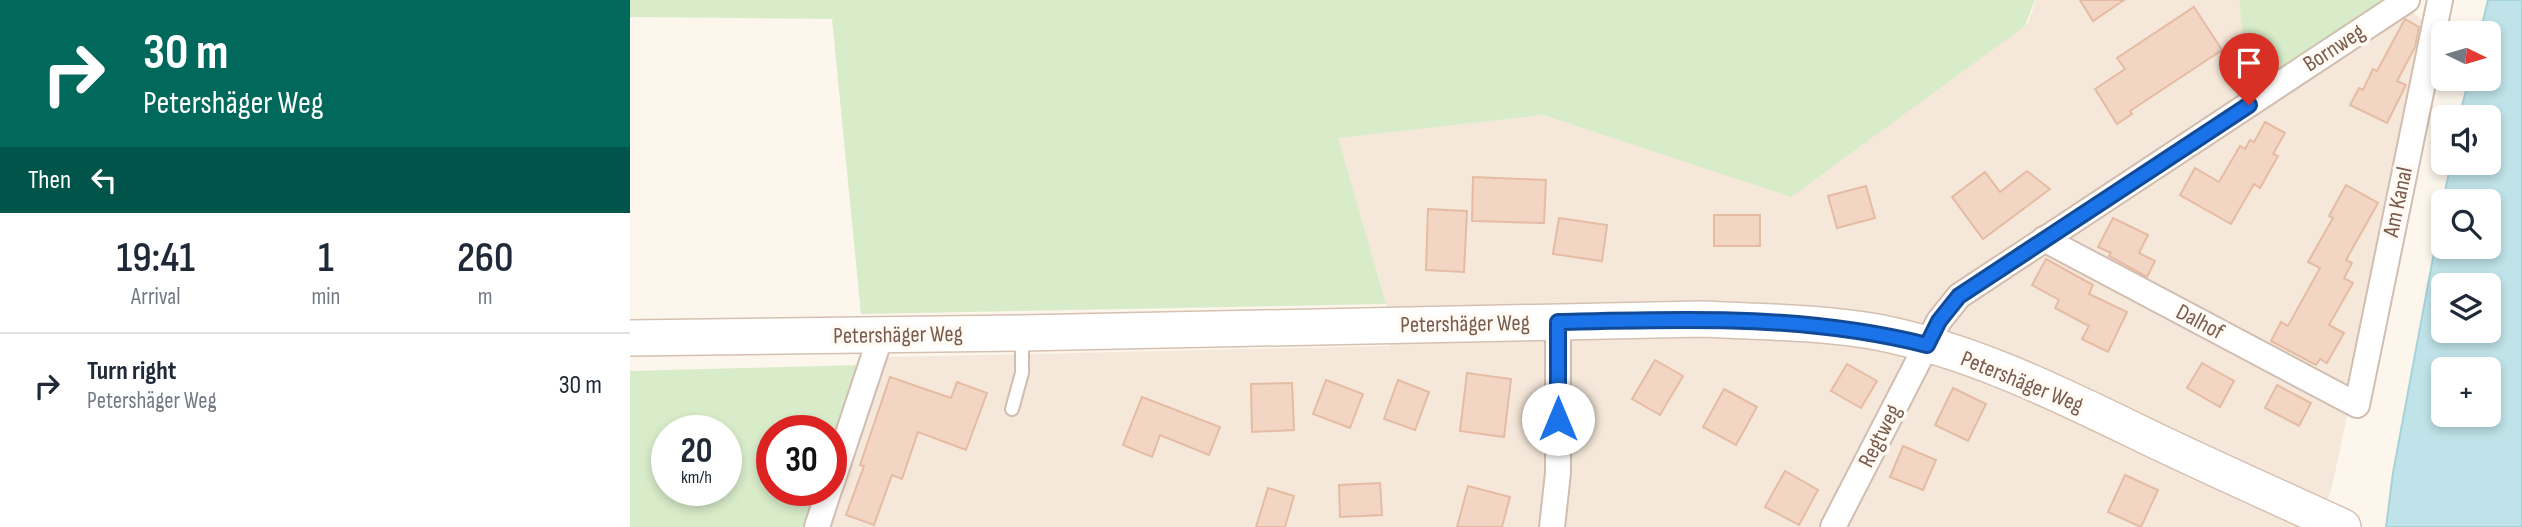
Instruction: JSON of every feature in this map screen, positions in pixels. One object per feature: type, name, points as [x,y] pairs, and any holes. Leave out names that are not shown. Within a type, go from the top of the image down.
[{"type":"street","name":"Bornweg","points":[[1927,345],[1939,321],[1959,296],[2407,0]]},
{"type":"street","name":"Am Kanal","points":[[2357,405],[2432,5]]},
{"type":"street","name":"Dalhof","points":[[2044,240],[2357,405]]},
{"type":"street","name":"Petershäger Weg","points":[[630,338],[1702,319],[1814,324],[1877,332],[1988,365],[2054,392],[2343,527]]},
{"type":"street","points":[[1552,527],[1558,473],[1558,322]]},
{"type":"street","points":[[847,437],[881,335]]},
{"type":"street","name":"Regtweg","points":[[1833,527],[1927,345]]},
{"type":"street","points":[[817,527],[824,506]]},
{"type":"lane","points":[[1012,409],[1022,373],[1022,333]]},
{"type":"shaded area","points":[[2036,0],[2239,0],[2242,30],[2266,79],[2408,9],[2429,25],[2332,487],[2318,527],[810,527],[817,506],[847,506],[847,416],[864,365],[887,357],[1390,346],[1386,304],[1337,138],[1543,115],[1791,196],[2028,23]]},
{"type":"green space","points":[[630,0],[2035,0],[2025,26],[1791,197],[1543,115],[1338,138],[1386,304],[861,314],[832,19],[630,17]]},
{"type":"green space","points":[[2239,0],[2384,0],[2266,79],[2242,30]]},
{"type":"green space","points":[[864,365],[847,415],[756,415],[756,506],[816,506],[809,527],[630,527],[630,371]]},
{"type":"water","points":[[2488,0],[2522,0],[2522,527],[2386,527],[2393,473],[2433,259],[2501,259],[2501,189],[2446,189],[2448,175],[2501,175],[2501,105],[2462,105],[2466,91],[2501,91],[2501,21],[2483,21]]},
{"type":"building","points":[[2080,0],[2124,0],[2093,21]]},
{"type":"building","points":[[2194,7],[2222,50],[2130,111],[2132,114],[2117,124],[2095,89],[2125,69],[2117,58]]},
{"type":"building","points":[[2405,19],[2419,27],[2415,47],[2397,81],[2406,85],[2387,123],[2350,105],[2359,88],[2363,90],[2373,69],[2377,71]]},
{"type":"building","points":[[2265,122],[2285,133],[2273,154],[2278,156],[2260,188],[2254,184],[2231,224],[2180,195],[2195,168],[2219,182],[2240,146],[2245,149],[2250,140],[2254,142]]},
{"type":"building","points":[[2027,171],[2050,189],[1983,239],[1952,197],[1985,172],[2000,192]]},
{"type":"building","points":[[1473,177],[1546,180],[1544,223],[1472,221]]},
{"type":"building","points":[[2346,185],[2378,203],[2346,260],[2352,263],[2344,278],[2353,283],[2329,325],[2344,333],[2327,363],[2320,359],[2316,365],[2271,341],[2281,322],[2288,326],[2320,268],[2308,262],[2333,218],[2329,216]]},
{"type":"building","points":[[1866,186],[1875,218],[1837,228],[1828,196]]},
{"type":"building","points":[[1428,209],[1467,211],[1464,272],[1426,270]]},
{"type":"building","points":[[1714,215],[1760,215],[1760,246],[1714,246]]},
{"type":"building","points":[[1559,218],[1607,225],[1602,261],[1553,254]]},
{"type":"building","points":[[2113,218],[2148,235],[2139,253],[2155,261],[2147,277],[2098,247]]},
{"type":"building","points":[[2046,259],[2093,285],[2089,294],[2127,312],[2108,352],[2082,339],[2089,326],[2055,308],[2059,300],[2032,285]]},
{"type":"building","points":[[1655,360],[1683,376],[1660,415],[1632,399]]},
{"type":"building","points":[[2202,363],[2234,381],[2220,407],[2187,388]]},
{"type":"building","points":[[1847,364],[1877,381],[1861,408],[1831,391]]},
{"type":"building","points":[[1467,373],[1511,379],[1504,437],[1460,431]]},
{"type":"building","points":[[890,377],[951,398],[957,382],[987,393],[966,450],[918,432],[902,479],[892,475],[874,525],[846,515],[864,466],[860,465]]},
{"type":"building","points":[[1326,380],[1363,394],[1350,428],[1313,414]]},
{"type":"building","points":[[1398,380],[1429,392],[1415,430],[1384,419]]},
{"type":"building","points":[[1292,383],[1294,430],[1252,432],[1251,384]]},
{"type":"building","points":[[2277,385],[2311,403],[2299,426],[2265,408]]},
{"type":"building","points":[[1953,388],[1986,404],[1968,441],[1935,425]]},
{"type":"building","points":[[1724,389],[1757,407],[1736,445],[1703,427]]},
{"type":"building","points":[[1142,397],[1220,427],[1209,455],[1160,435],[1152,457],[1123,445]]},
{"type":"building","points":[[1903,446],[1936,460],[1923,490],[1890,477]]},
{"type":"building","points":[[1785,471],[1818,490],[1799,525],[1765,507]]},
{"type":"building","points":[[2125,475],[2158,490],[2141,527],[2108,512]]},
{"type":"building","points":[[1380,483],[1382,515],[1340,517],[1339,485]]},
{"type":"building","points":[[1468,486],[1510,497],[1502,527],[1457,527]]},
{"type":"building","points":[[1268,488],[1294,496],[1285,527],[1256,527]]},
{"type":"route","points":[[1558,419],[1558,322],[1702,319],[1814,324],[1877,332],[1927,345],[1939,321],[1959,296],[2249,105]]}]
